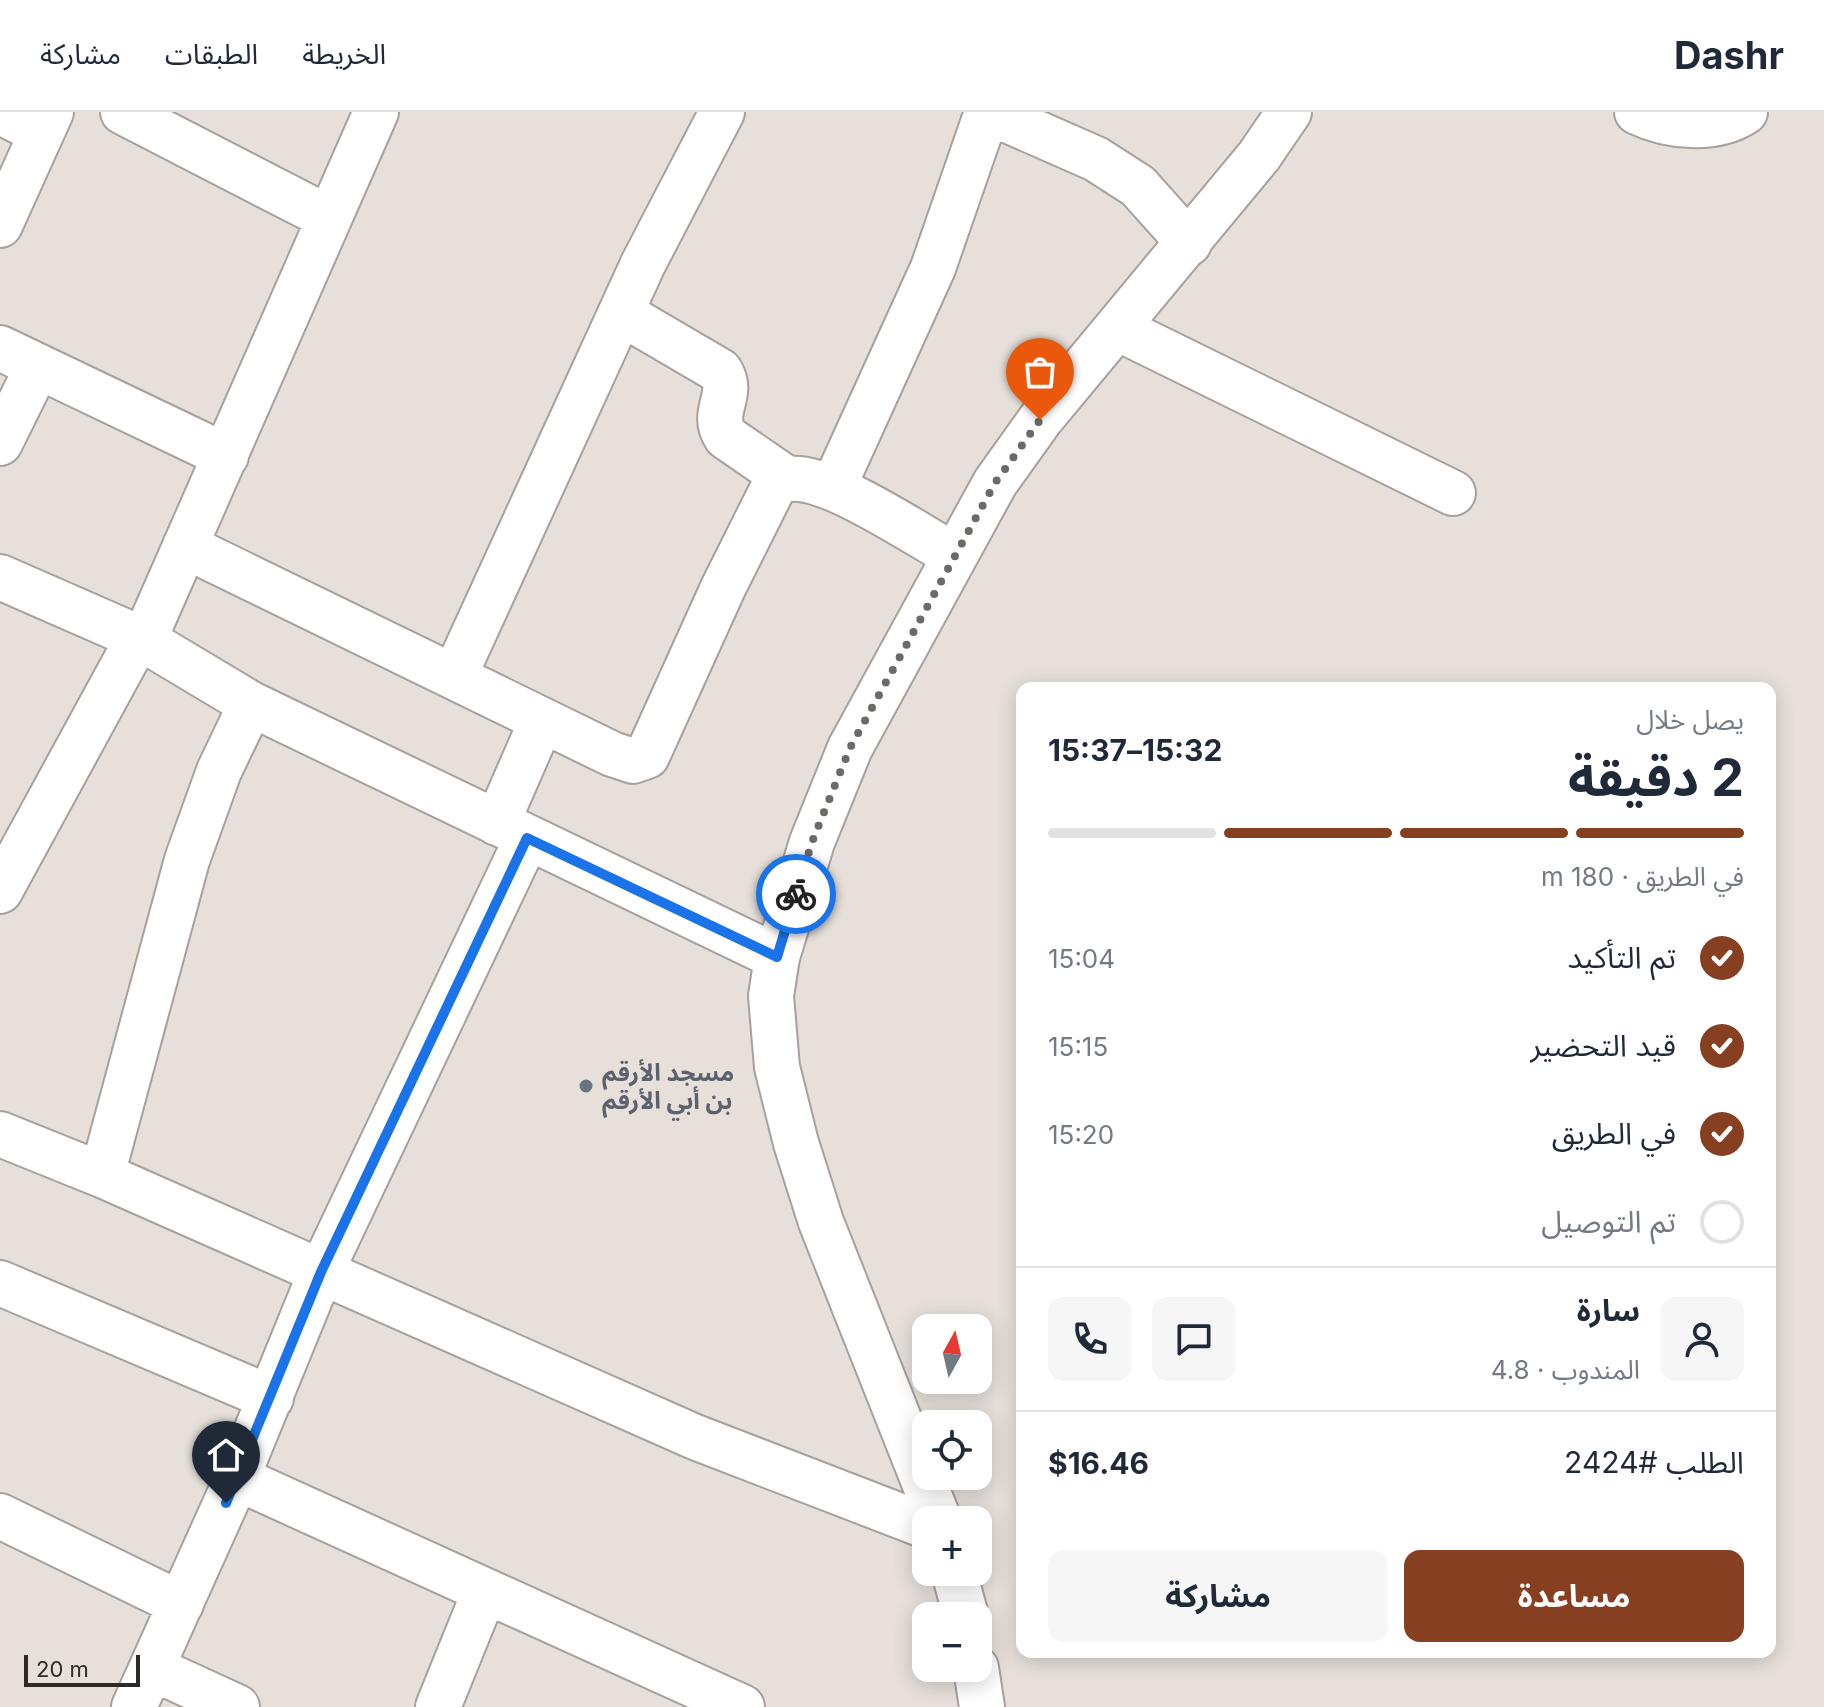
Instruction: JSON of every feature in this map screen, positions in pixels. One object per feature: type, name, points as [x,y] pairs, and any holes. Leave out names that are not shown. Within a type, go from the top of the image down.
[{"type":"street","points":[[0,225],[46,122],[1,112]]},
{"type":"street","points":[[123,112],[329,218]]},
{"type":"street","points":[[0,891],[141,639],[226,456],[376,112]]},
{"type":"street","points":[[454,677],[643,264],[722,112]]},
{"type":"street","points":[[833,488],[933,268],[988,112],[1096,159],[1138,186],[1189,243]]},
{"type":"street","points":[[933,1506],[821,1222],[796,1143],[777,1067],[771,996],[777,957],[812,842],[850,748],[995,483],[1022,445],[1259,156],[1289,112]]},
{"type":"street","points":[[1637,112],[1667,122],[1694,125],[1734,119],[1745,112]]},
{"type":"street","points":[[621,313],[720,371],[727,387],[719,419],[720,428],[726,437],[787,479]]},
{"type":"street","points":[[1117,328],[1453,493]]},
{"type":"street","points":[[0,443],[19,357],[226,456]]},
{"type":"street","points":[[185,546],[612,754],[633,761],[647,756],[723,588],[775,484],[787,479],[806,480],[833,488],[954,555]]},
{"type":"street","points":[[0,577],[141,639],[251,704],[777,957]]},
{"type":"street","points":[[102,1175],[187,860],[219,771],[251,704]]},
{"type":"street","points":[[134,1707],[237,1478],[321,1272],[512,831],[542,720]]},
{"type":"street","points":[[4,1149],[102,1175],[695,1437],[912,1521]]},
{"type":"street","points":[[0,1283],[271,1398]]},
{"type":"street","points":[[237,1478],[742,1707]]},
{"type":"street","points":[[0,1516],[181,1604]]},
{"type":"street","points":[[438,1707],[485,1591]]},
{"type":"street","points":[[152,1668],[237,1707]]},
{"type":"street","points":[[978,1682],[982,1707]]},
{"type":"way so far","points":[[796,894],[812,842],[850,748],[995,483],[1040,420]]},
{"type":"place","name":"مسجد الأرقم بن أبي الأرقم","points":[[586,1086]]},
{"type":"route","points":[[226,1503],[321,1272],[527,838],[777,957],[796,894]]}]
